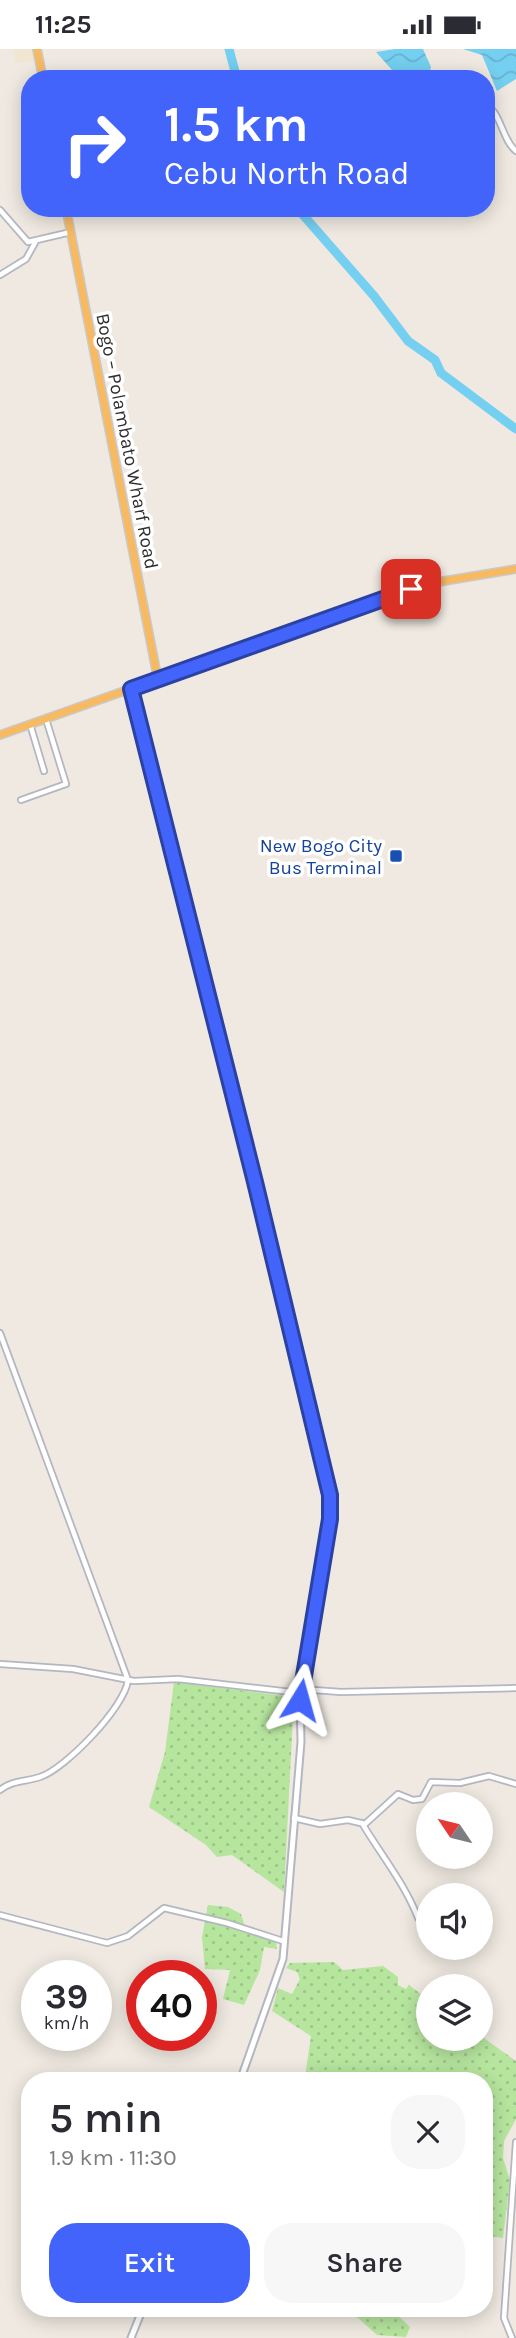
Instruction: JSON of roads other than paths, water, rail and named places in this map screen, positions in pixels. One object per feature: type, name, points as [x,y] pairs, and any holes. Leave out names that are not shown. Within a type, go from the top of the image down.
[{"type":"highway","points":[[37,49],[41,70]]},
{"type":"highway","name":"Bogo – Polambato Wharf Road","points":[[68,217],[158,680]]},
{"type":"highway","points":[[0,735],[426,584],[516,569]]},
{"type":"street","points":[[495,115],[508,143],[516,151]]},
{"type":"street","points":[[0,210],[28,242],[47,235],[71,232]]},
{"type":"street","points":[[0,275],[26,259],[36,241]]},
{"type":"street","points":[[131,689],[255,1182],[330,1495],[330,1519],[300,1691],[301,1742],[293,1860],[280,1975],[243,2072]]},
{"type":"street","points":[[21,800],[66,784],[46,719]]},
{"type":"street","points":[[30,724],[44,771]]},
{"type":"street","points":[[0,1333],[128,1679],[127,1689],[108,1721],[76,1749],[43,1777],[10,1783],[0,1790]]},
{"type":"street","points":[[0,1664],[73,1669],[128,1679],[178,1679],[300,1691],[516,1688]]},
{"type":"street","points":[[294,1818],[320,1824],[360,1820],[365,1824],[398,1794],[412,1800],[422,1800],[431,1782],[460,1783],[489,1776],[516,1784]]},
{"type":"street","points":[[360,1820],[384,1861],[408,1893],[416,1913]]},
{"type":"street","points":[[0,1915],[107,1943],[128,1936],[164,1908],[227,1923],[283,1941]]},
{"type":"street","points":[[512,2338],[504,2318],[516,2142]]},
{"type":"street","points":[[131,2338],[139,2317]]},
{"type":"water","points":[[423,49],[430,70],[392,70],[376,52]]},
{"type":"water","points":[[463,49],[516,49],[516,79],[497,91],[495,70],[488,70],[482,55]]},
{"type":"waterway","points":[[229,49],[235,70]]},
{"type":"waterway","points":[[305,217],[374,296],[408,341],[435,360],[441,373],[516,429]]},
{"type":"place","name":"New Bogo City Bus Terminal","points":[[396,856]]}]
